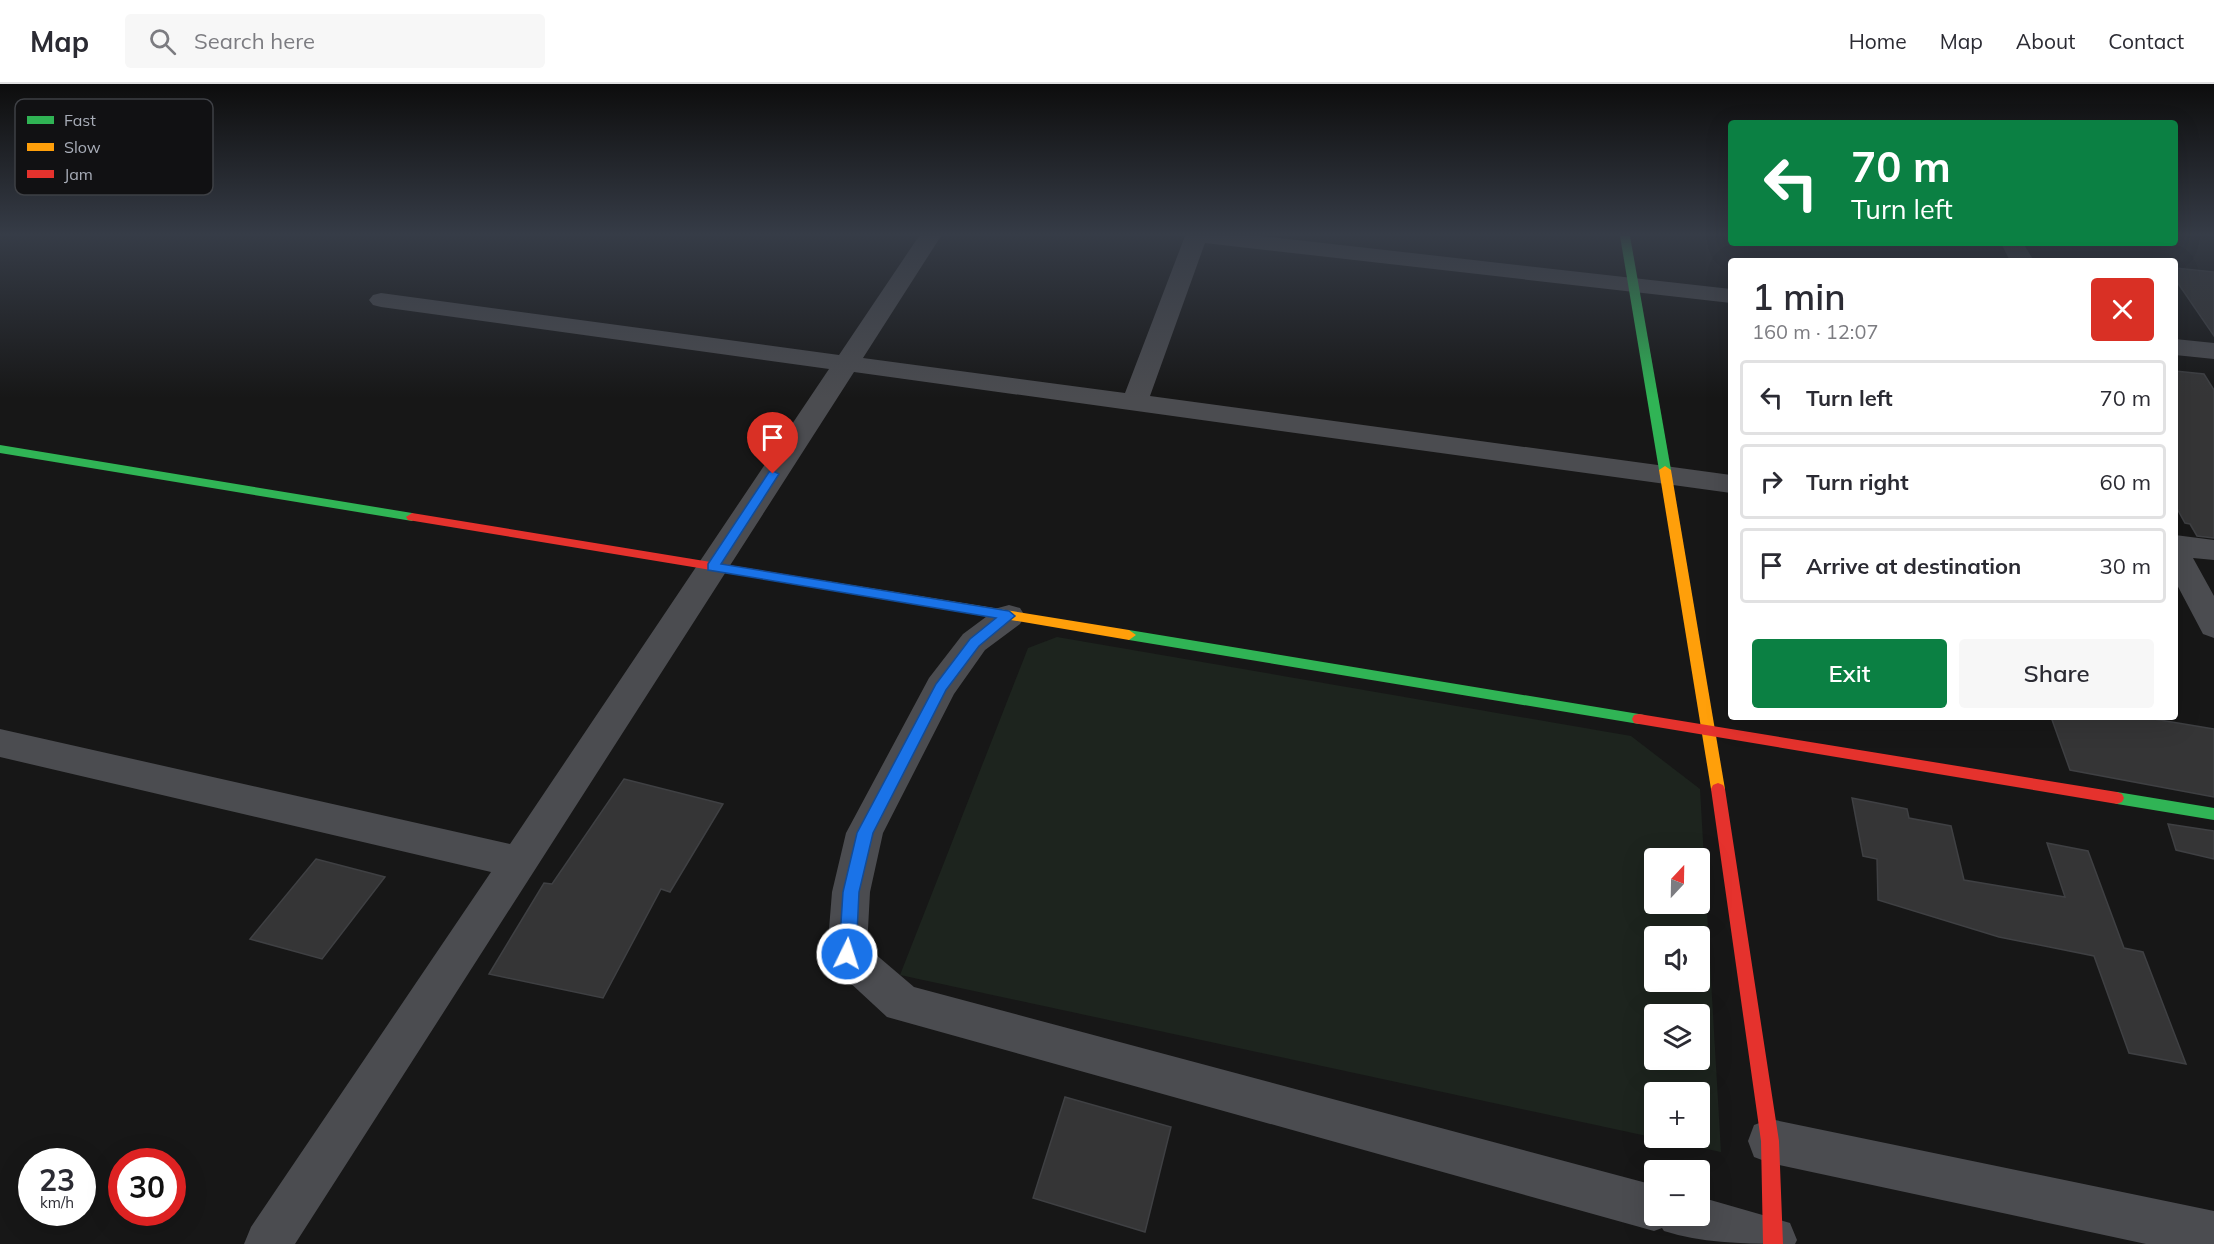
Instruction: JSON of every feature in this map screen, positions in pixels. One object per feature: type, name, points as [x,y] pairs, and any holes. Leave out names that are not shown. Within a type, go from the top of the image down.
[{"type":"street","points":[[268,1244],[894,290]]},
{"type":"street","points":[[1134,403],[1176,290]]},
{"type":"street","points":[[1633,290],[1710,731],[1770,1141],[1773,1242],[1710,1224]]},
{"type":"street","points":[[1678,290],[1728,296]]},
{"type":"street","points":[[381,300],[1728,484]]},
{"type":"street","points":[[2178,347],[2214,351]]},
{"type":"street","points":[[0,449],[2214,814]]},
{"type":"street","points":[[2178,545],[2214,550]]},
{"type":"street","points":[[2178,558],[2214,626]]},
{"type":"street","points":[[1009,616],[974,642],[941,687],[865,833],[851,892],[847,954],[902,1003],[1644,1205]]},
{"type":"street","points":[[0,743],[519,862]]},
{"type":"street","points":[[1770,1141],[2214,1235]]},
{"type":"shaded area","points":[[1057,637],[1631,736],[1700,789],[1703,848],[1644,848],[1644,914],[1707,914],[1708,926],[1644,926],[1644,992],[1710,992],[1710,962],[1721,1152],[1702,1148],[1710,1148],[1710,1082],[1644,1082],[1644,1135],[900,975],[1028,648]]},
{"type":"building","points":[[2183,290],[2214,290],[2214,336]]},
{"type":"building","points":[[2178,371],[2204,374],[2214,390],[2214,538],[2197,536],[2190,524],[2185,523],[2178,510]]},
{"type":"building","points":[[2052,720],[2160,720],[2214,729],[2214,797],[2070,770]]},
{"type":"building","points":[[624,779],[723,804],[670,892],[661,889],[603,998],[489,974],[544,883],[552,884]]},
{"type":"building","points":[[1852,798],[1907,809],[1909,818],[1951,826],[1964,880],[2065,897],[2047,843],[2088,851],[2124,948],[2143,952],[2186,1064],[2129,1053],[2094,956],[1999,937],[1878,900],[1877,859],[1863,856]]},
{"type":"building","points":[[2168,824],[2214,831],[2214,859],[2176,850]]},
{"type":"building","points":[[316,859],[385,877],[322,959],[250,939]]},
{"type":"building","points":[[1065,1097],[1171,1127],[1145,1232],[1033,1198]]},
{"type":"traffic: fast","points":[[1634,290],[1665,470]]},
{"type":"traffic: fast","points":[[0,449],[412,517]]},
{"type":"traffic: fast","points":[[1129,635],[1639,719]]},
{"type":"traffic: fast","points":[[2117,798],[2214,814]]},
{"type":"traffic: slow","points":[[1665,470],[1718,789]]},
{"type":"traffic: slow","points":[[820,584],[1129,635]]},
{"type":"traffic: jam","points":[[412,517],[820,584]]},
{"type":"traffic: jam","points":[[1639,719],[2117,798]]},
{"type":"traffic: jam","points":[[1718,789],[1770,1141],[1773,1244]]},
{"type":"route","points":[[773,474],[713,567],[1009,616],[974,642],[941,687],[865,833],[851,892],[847,954]]}]
